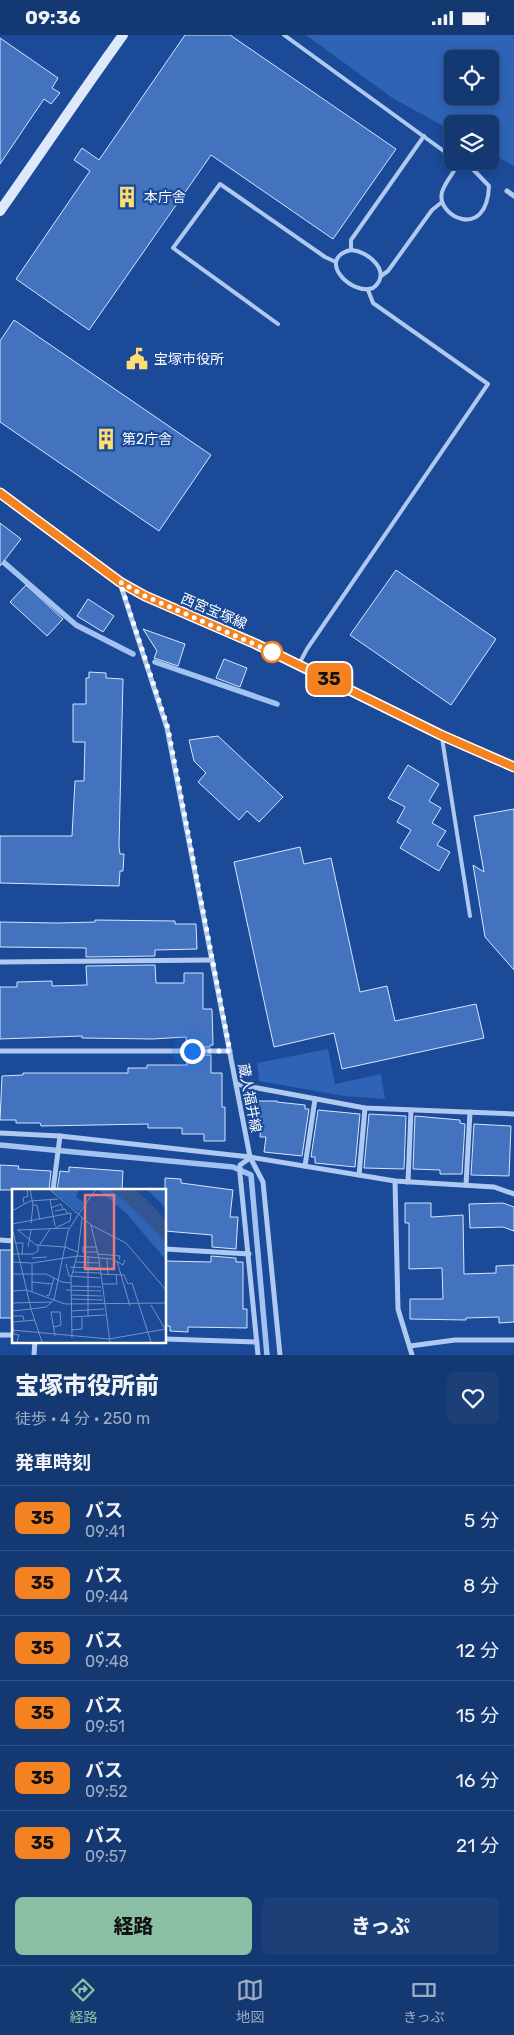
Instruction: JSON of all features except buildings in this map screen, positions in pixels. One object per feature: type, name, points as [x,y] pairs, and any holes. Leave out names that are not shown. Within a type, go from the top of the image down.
[{"type":"main road","points":[[0,211],[68,111],[123,35]]},
{"type":"main road","name":"西宮宝塚線","points":[[0,493],[120,582],[145,596],[299,664],[441,735],[514,767]]},
{"type":"street","points":[[507,191],[514,196]]},
{"type":"street","name":"蔵人福井線","points":[[120,582],[168,728],[250,1157],[262,1181],[280,1355]]},
{"type":"street","points":[[0,962],[212,960]]},
{"type":"street","points":[[0,1051],[230,1051]]},
{"type":"street","points":[[236,1084],[365,1108],[514,1114]]},
{"type":"street","points":[[305,1166],[315,1099]]},
{"type":"street","points":[[359,1175],[365,1108]]},
{"type":"street","points":[[408,1182],[411,1110]]},
{"type":"street","points":[[466,1185],[470,1112]]},
{"type":"street","points":[[0,1133],[60,1136],[250,1157],[395,1181],[494,1187],[514,1193],[514,1189]]},
{"type":"street","points":[[53,1189],[60,1136]]},
{"type":"street","points":[[250,1157],[240,1165],[240,1174],[258,1355]]},
{"type":"street","points":[[395,1181],[398,1309],[412,1355]]},
{"type":"street","points":[[166,1249],[249,1254]]},
{"type":"street","points":[[166,1339],[258,1342]]},
{"type":"street","points":[[410,1346],[455,1340],[514,1340]]},
{"type":"lane","points":[[284,35],[444,151]]},
{"type":"lane","points":[[351,249],[351,240],[424,137]]},
{"type":"lane","points":[[454,170],[442,193],[442,202],[447,210],[460,219],[468,220],[476,217],[483,211],[488,198],[489,186],[474,170]]},
{"type":"lane","points":[[278,324],[173,248],[220,184],[325,257],[336,262]]},
{"type":"lane","points":[[381,276],[379,266],[375,262],[360,252],[351,249],[342,253],[336,262],[337,272],[340,276],[358,289],[368,290],[377,285],[381,276],[388,271],[432,210],[442,202]]},
{"type":"lane","points":[[299,664],[307,649],[488,384],[373,303],[368,290]]},
{"type":"lane","points":[[441,735],[470,916]]},
{"type":"shaded area","points":[[306,35],[514,35],[514,166],[499,158],[499,115],[444,115],[444,127],[391,97]]},
{"type":"shaded area","points":[[328,1049],[335,1084],[381,1074],[385,1099],[344,1096],[259,1081],[257,1063]]},
{"type":"waterway","points":[[0,559],[76,625],[133,654]]},
{"type":"waterway","points":[[155,662],[277,704]]},
{"type":"waterway","points":[[0,1145],[233,1167],[251,1175],[267,1355]]},
{"type":"bus line","name":"35","points":[[0,493],[120,582],[145,596],[256,644],[441,735],[514,767]]},
{"type":"place","name":"本庁舎","points":[[127,197]]},
{"type":"place","name":"宝塚市役所","points":[[137,359]]},
{"type":"place","name":"第2庁舎","points":[[106,439]]},
{"type":"route","points":[[192,1051],[230,1051],[168,728],[120,582],[145,596],[272,652]]}]
